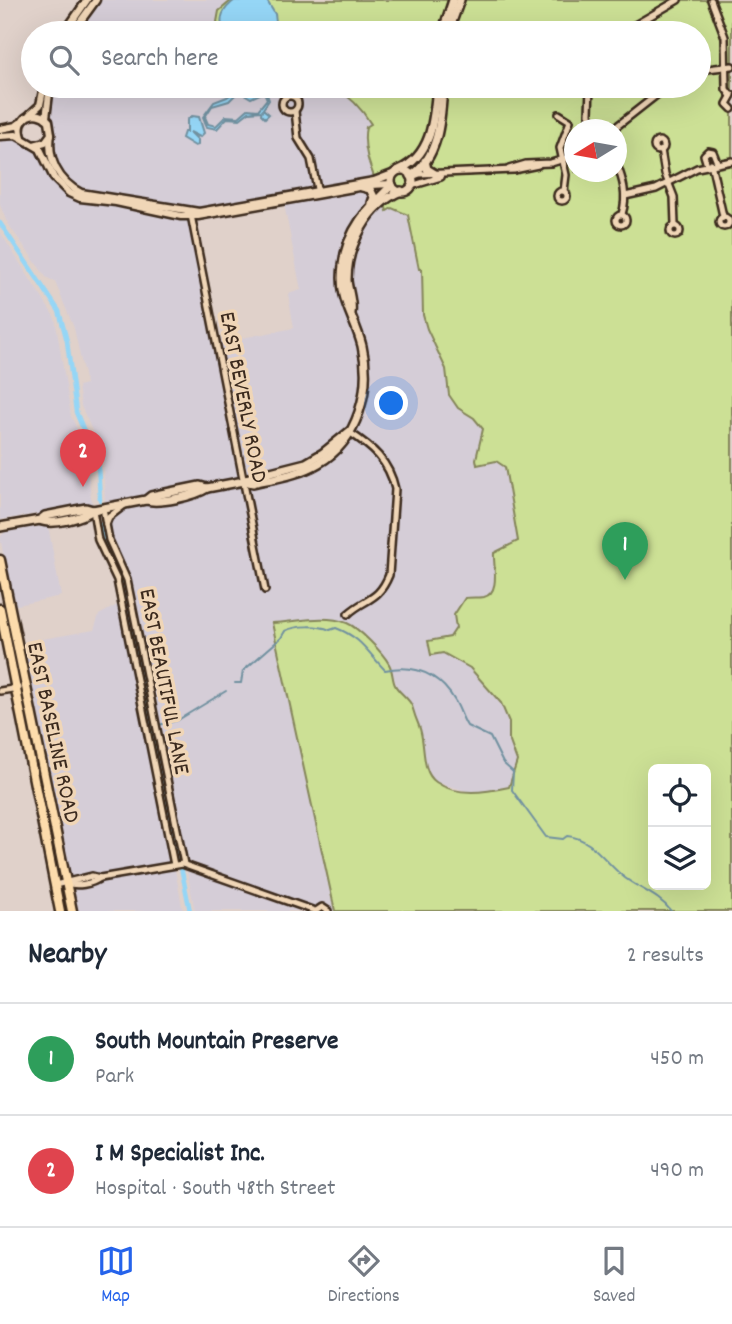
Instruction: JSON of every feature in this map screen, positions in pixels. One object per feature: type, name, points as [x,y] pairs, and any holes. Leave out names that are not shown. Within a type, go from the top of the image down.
[{"type":"main road","points":[[446,21],[453,0]]},
{"type":"main road","points":[[452,21],[460,0]]},
{"type":"main road","points":[[0,527],[40,520],[46,523],[86,515],[103,508],[146,500],[153,503],[244,481],[253,483],[308,469],[335,451],[347,438],[361,405],[366,380],[361,345],[350,313],[345,307],[343,260],[357,223],[392,185],[392,177],[414,162],[428,139],[436,98]]},
{"type":"main road","points":[[350,313],[352,308],[347,277],[354,243],[371,214],[389,198],[411,186],[411,176],[425,161],[439,129],[442,98]]},
{"type":"main road","points":[[425,161],[427,169],[435,174]]},
{"type":"main road","points":[[397,172],[406,171],[411,176]]},
{"type":"main road","points":[[392,185],[401,191]]},
{"type":"main road","points":[[362,187],[371,191],[374,197],[372,204]]},
{"type":"main road","name":"EAST BASELINE ROAD","points":[[0,560],[37,793],[60,911]]},
{"type":"main road","name":"EAST BASELINE ROAD","points":[[0,609],[47,791],[72,911]]},
{"type":"main road","points":[[37,793],[47,791]]},
{"type":"street","points":[[72,21],[87,0]]},
{"type":"street","points":[[81,21],[96,0]]},
{"type":"street","points":[[642,21],[678,0]]},
{"type":"street","points":[[711,0],[725,37],[729,66],[726,89],[731,96],[727,104],[732,109]]},
{"type":"street","points":[[711,68],[729,66]]},
{"type":"street","points":[[0,129],[16,126],[40,105],[41,98]]},
{"type":"street","points":[[46,118],[48,98]]},
{"type":"street","points":[[590,98],[592,119]]},
{"type":"street","points":[[626,119],[654,98]]},
{"type":"street","points":[[295,111],[297,135],[310,159],[318,192]]},
{"type":"street","points":[[28,143],[20,128],[26,117],[38,114],[46,118],[51,125],[49,151],[55,168],[73,189],[81,193],[142,201],[191,214]]},
{"type":"street","points":[[559,114],[567,119]]},
{"type":"street","points":[[0,136],[14,134],[43,153],[59,184],[80,198],[191,214],[378,180],[397,172]]},
{"type":"street","points":[[28,143],[40,144],[51,134]]},
{"type":"street","points":[[411,176],[527,169],[564,160],[560,148],[564,137]]},
{"type":"street","points":[[661,150],[676,210],[675,225]]},
{"type":"street","points":[[625,195],[646,192],[668,184],[711,163],[732,161]]},
{"type":"street","points":[[711,163],[723,216]]},
{"type":"street","points":[[411,186],[454,174]]},
{"type":"street","points":[[564,191],[565,182]]},
{"type":"street","points":[[622,182],[625,195],[622,214]]},
{"type":"street","points":[[318,192],[392,185]]},
{"type":"street","name":"EAST BEVERLY ROAD","points":[[191,214],[265,590]]},
{"type":"street","points":[[348,614],[371,601],[384,587],[389,575],[395,489],[393,477],[374,449],[349,432]]},
{"type":"street","points":[[105,527],[109,517],[127,504]]},
{"type":"street","name":"EAST BEAUTIFUL LANE","points":[[103,508],[105,527],[127,580],[180,864]]},
{"type":"street","name":"EAST BEAUTIFUL LANE","points":[[93,510],[98,540],[117,580],[180,864]]},
{"type":"street","points":[[0,691],[21,687]]},
{"type":"street","points":[[55,885],[92,876],[100,878],[180,864],[315,911],[322,907],[328,911]]},
{"type":"shaded area","points":[[101,0],[235,0],[227,21],[85,21]]},
{"type":"shaded area","points":[[51,98],[363,98],[387,175],[200,210],[82,191],[61,174],[51,150],[54,127],[49,113]]},
{"type":"shaded area","points":[[12,136],[37,149],[63,191],[188,219],[217,360],[216,343],[294,328],[288,294],[301,290],[284,204],[344,192],[377,182],[387,210],[391,208],[408,215],[419,268],[422,269],[422,305],[427,329],[446,369],[449,395],[452,401],[474,418],[483,429],[477,464],[496,461],[504,467],[518,541],[494,553],[495,583],[490,593],[450,637],[429,641],[430,654],[443,653],[470,668],[496,697],[507,716],[509,739],[517,765],[509,788],[476,794],[436,782],[426,763],[420,727],[413,714],[412,705],[397,687],[390,665],[364,635],[339,620],[313,619],[273,624],[334,911],[195,911],[130,583],[106,527],[103,455],[81,406],[78,386],[86,384],[74,328],[55,282],[46,277],[13,231],[0,205],[0,139]]},
{"type":"shaded area","points":[[0,232],[55,318],[71,416],[85,446],[92,505],[0,520]]},
{"type":"shaded area","points":[[48,525],[61,596],[13,606],[0,537],[5,532]]},
{"type":"shaded area","points":[[119,604],[183,911],[75,911],[20,643],[94,630],[99,615]]},
{"type":"green space","points":[[232,0],[732,0],[732,911],[335,911],[272,623],[310,619],[338,620],[352,626],[370,641],[386,659],[395,685],[411,703],[421,733],[425,764],[431,777],[444,787],[481,792],[509,787],[517,761],[509,739],[509,722],[501,703],[470,668],[443,653],[431,655],[428,641],[450,637],[456,628],[454,615],[465,598],[484,597],[493,590],[494,553],[518,541],[505,467],[496,461],[477,465],[483,429],[474,418],[458,408],[449,395],[446,369],[423,315],[422,269],[419,269],[408,215],[392,208],[387,211],[366,148],[366,127],[371,124],[350,98],[711,98],[711,21],[217,21],[219,11]]},
{"type":"water","points":[[235,0],[267,1],[276,21],[221,21],[227,7]]},
{"type":"water","points":[[232,98],[212,106],[205,117],[208,124],[216,126],[226,116],[239,117],[248,109],[258,110],[267,98],[269,100],[263,109],[269,114],[265,118],[261,114],[262,111],[249,112],[240,119],[227,118],[217,129],[207,127],[203,117],[214,102]]},
{"type":"water","points":[[192,116],[199,117],[204,133],[200,137],[190,132],[198,140],[198,145],[195,146],[182,138],[184,132],[187,132],[187,120]]},
{"type":"waterway","points":[[0,223],[59,311],[67,341],[76,412],[98,464],[100,500]]},
{"type":"waterway","points":[[101,524],[107,546],[116,562]]},
{"type":"waterway","points":[[120,570],[190,911]]},
{"type":"waterway","points":[[235,683],[241,683],[243,671],[281,638],[285,631],[308,626],[330,630],[336,628],[345,632],[358,641],[385,670],[407,669],[426,673],[449,692],[467,726],[490,737],[503,763],[513,772],[512,790],[546,837],[563,839],[567,836],[584,841],[625,878],[671,911]]},
{"type":"waterway","points":[[159,725],[178,720],[226,691]]},
{"type":"place","name":"I M Specialist Inc.","points":[[83,487]]},
{"type":"place","name":"South Mountain Preserve","points":[[625,580]]}]
